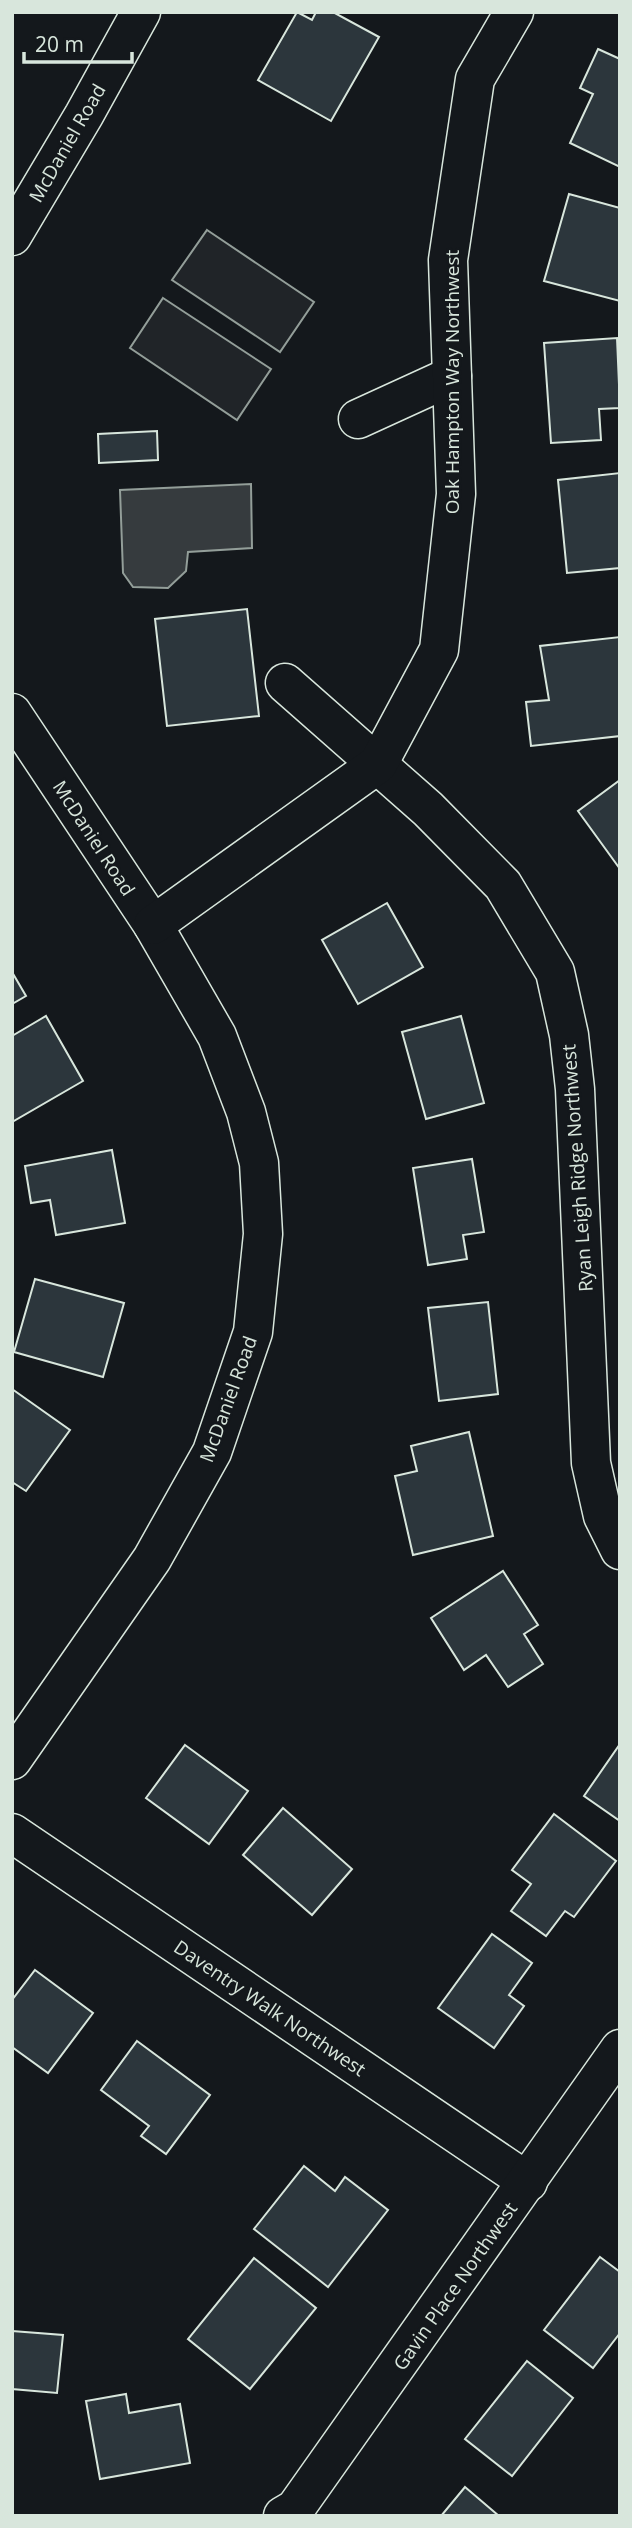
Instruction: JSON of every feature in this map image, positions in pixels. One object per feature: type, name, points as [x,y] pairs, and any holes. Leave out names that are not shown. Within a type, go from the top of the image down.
[{"type":"street","name":"McDaniel Road","points":[[12,236],[85,115],[141,12]]},
{"type":"street","name":"Oak Hampton Way Northwest","points":[[153,925],[378,764],[439,650],[456,494],[448,260],[475,79],[514,12]]},
{"type":"street","points":[[358,419],[452,376]]},
{"type":"street","name":"Ryan Leigh Ridge Northwest","points":[[285,683],[438,818],[503,885],[555,972],[569,1035],[575,1089],[591,1463],[603,1516],[620,1550]]},
{"type":"street","name":"McDaniel Road","points":[[12,713],[153,925],[216,1036],[246,1112],[259,1163],[263,1234],[253,1332],[212,1452],[152,1559],[12,1760]]},
{"type":"street","name":"Daventry Walk Northwest","points":[[12,1833],[528,2182]]},
{"type":"street","name":"Gavin Place Northwest","points":[[283,2516],[295,2509],[620,2049]]},
{"type":"shaded area","points":[[207,230],[314,302],[280,352],[172,280]]},
{"type":"shaded area","points":[[163,298],[271,369],[237,420],[130,348]]},
{"type":"shaded area","points":[[251,484],[252,548],[188,552],[186,571],[168,588],[133,587],[123,573],[120,490]]},
{"type":"building","points":[[297,12],[312,20],[316,12],[333,12],[379,37],[331,121],[258,80]]},
{"type":"building","points":[[598,49],[620,59],[620,167],[570,143],[593,94],[580,88]]},
{"type":"building","points":[[569,194],[620,208],[620,301],[544,281]]},
{"type":"building","points":[[617,338],[620,408],[599,409],[601,440],[551,443],[544,343]]},
{"type":"building","points":[[157,431],[158,460],[99,463],[98,434]]},
{"type":"building","points":[[620,473],[620,568],[567,573],[558,480]]},
{"type":"building","points":[[247,609],[259,716],[167,726],[155,619]]},
{"type":"building","points":[[620,637],[620,736],[531,746],[526,702],[549,700],[540,646]]},
{"type":"building","points":[[620,780],[620,869],[578,811]]},
{"type":"building","points":[[387,903],[423,967],[358,1004],[322,940]]},
{"type":"building","points":[[12,972],[26,996],[12,1004]]},
{"type":"building","points":[[46,1016],[83,1081],[12,1122],[12,1036]]},
{"type":"building","points":[[461,1016],[484,1103],[426,1119],[402,1032]]},
{"type":"building","points":[[112,1150],[125,1223],[56,1235],[50,1200],[31,1203],[25,1166]]},
{"type":"building","points":[[472,1159],[484,1232],[463,1235],[467,1259],[428,1265],[413,1168]]},
{"type":"building","points":[[35,1279],[124,1303],[103,1377],[14,1352]]},
{"type":"building","points":[[488,1302],[498,1394],[439,1401],[428,1308]]},
{"type":"building","points":[[12,1389],[70,1430],[26,1491],[12,1482]]},
{"type":"building","points":[[469,1432],[493,1536],[413,1555],[395,1476],[417,1471],[411,1446]]},
{"type":"building","points":[[503,1571],[538,1625],[524,1634],[543,1664],[508,1687],[486,1655],[464,1670],[431,1618]]},
{"type":"building","points":[[620,1744],[620,1821],[584,1796]]},
{"type":"building","points":[[185,1745],[248,1791],[209,1844],[146,1798]]},
{"type":"building","points":[[283,1808],[352,1869],[312,1915],[243,1855]]},
{"type":"building","points":[[554,1814],[616,1861],[574,1917],[565,1911],[546,1936],[511,1911],[531,1884],[512,1870]]},
{"type":"building","points":[[492,1934],[532,1963],[509,1995],[524,2006],[494,2048],[438,2008]]},
{"type":"building","points":[[35,1970],[93,2013],[48,2073],[12,2047],[12,2000]]},
{"type":"building","points":[[137,2041],[210,2095],[166,2154],[141,2136],[149,2126],[101,2090]]},
{"type":"building","points":[[304,2166],[335,2191],[345,2177],[388,2210],[328,2287],[254,2229]]},
{"type":"building","points":[[600,2257],[620,2272],[620,2333],[593,2368],[544,2330]]},
{"type":"building","points":[[254,2258],[316,2308],[250,2389],[188,2339]]},
{"type":"building","points":[[12,2331],[63,2335],[57,2393],[12,2389]]},
{"type":"building","points":[[527,2361],[573,2398],[512,2476],[465,2439]]},
{"type":"building","points":[[126,2394],[129,2413],[180,2404],[190,2463],[100,2479],[86,2401]]},
{"type":"building","points":[[465,2487],[499,2516],[441,2516]]}]
